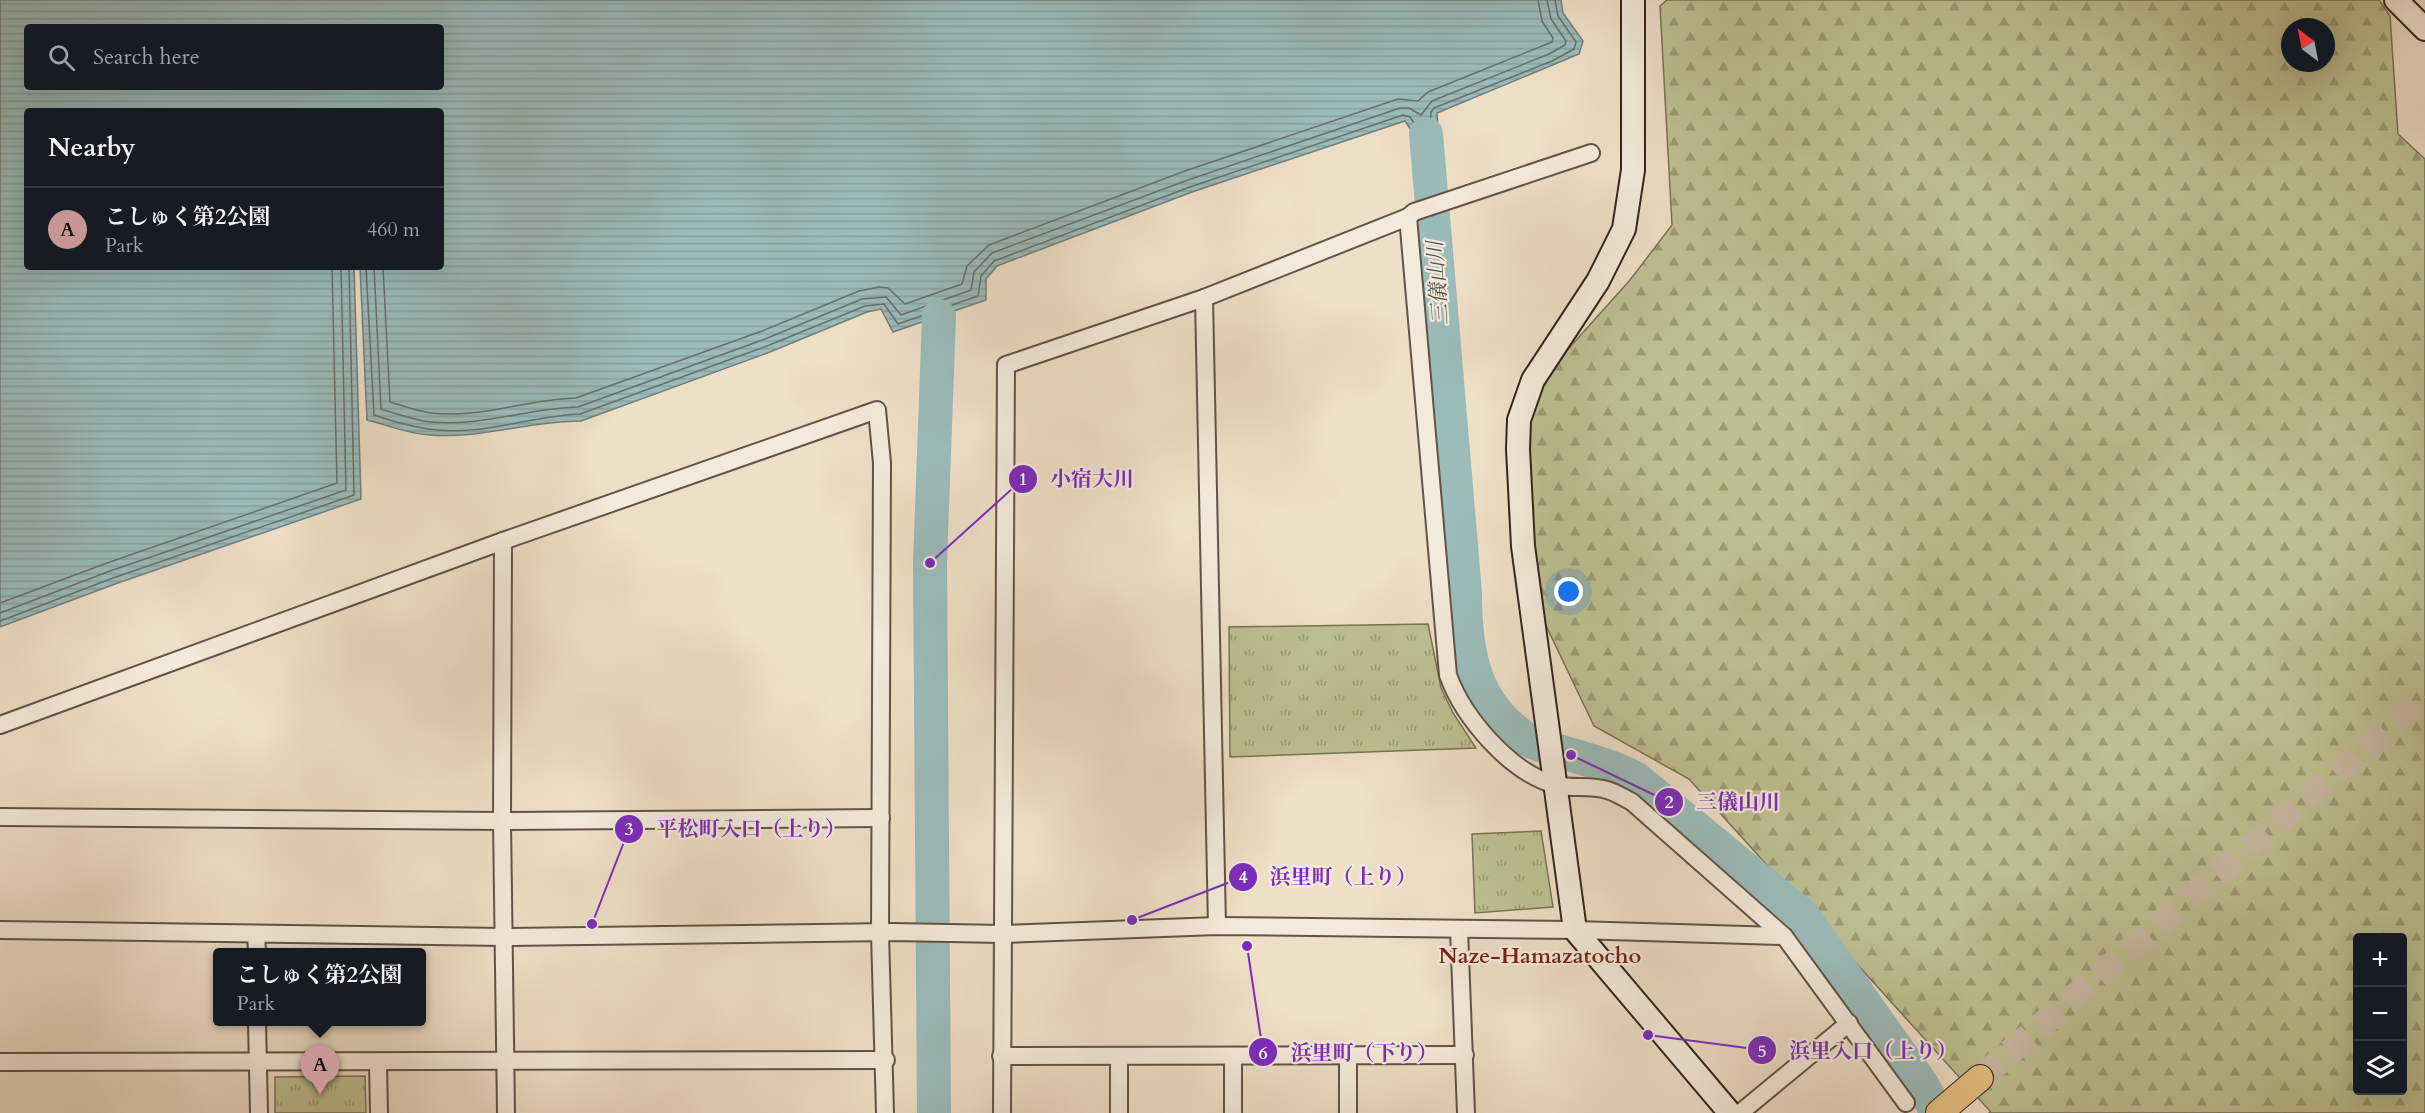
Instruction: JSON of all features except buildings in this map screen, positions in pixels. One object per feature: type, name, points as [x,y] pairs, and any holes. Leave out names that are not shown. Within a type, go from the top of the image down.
[{"type":"main road","points":[[1947,1107],[1980,1078]]},
{"type":"street","points":[[1632,0],[1633,170],[1624,229],[1598,281],[1533,380],[1519,420],[1518,449],[1523,546],[1575,930],[1730,1113]]},
{"type":"street","points":[[2396,0],[2425,29]]},
{"type":"street","points":[[1002,1113],[997,934],[1006,365],[1204,298],[1411,214],[1591,153]]},
{"type":"street","points":[[1411,214],[1448,675],[1455,694],[1487,738],[1520,766],[1554,780],[1607,790],[1632,802],[1784,936],[1906,1103]]},
{"type":"street","points":[[1204,298],[1217,926]]},
{"type":"street","points":[[0,726],[503,541],[877,410],[882,463],[881,818],[886,933],[885,1113]]},
{"type":"street","points":[[503,541],[502,821],[506,1113]]},
{"type":"street","points":[[0,817],[502,821],[881,818]]},
{"type":"street","points":[[0,930],[504,937],[997,934],[1217,926],[1575,930],[1784,936]]},
{"type":"street","points":[[1459,929],[1466,1113]]},
{"type":"street","points":[[256,934],[257,948]]},
{"type":"street","points":[[1740,1113],[1849,1023]]},
{"type":"street","points":[[257,1026],[259,1113]]},
{"type":"street","points":[[1001,1056],[1465,1056]]},
{"type":"street","points":[[1233,1056],[1233,1113]]},
{"type":"street","points":[[1119,1057],[1119,1113]]},
{"type":"street","points":[[1348,1057],[1348,1113]]},
{"type":"street","points":[[0,1062],[378,1064],[886,1060]]},
{"type":"street","points":[[378,1064],[379,1113]]},
{"type":"green space","points":[[1667,0],[2379,0],[2390,16],[2398,134],[2425,159],[2425,1113],[1989,1113],[1990,1111],[1689,779],[1594,726],[1529,590],[1527,395],[1630,280],[1672,225],[1660,6]]},
{"type":"green space","points":[[1428,624],[1441,688],[1453,713],[1476,748],[1230,757],[1229,627]]},
{"type":"green space","points":[[1541,831],[1553,907],[1475,913],[1472,834]]},
{"type":"green space","points":[[365,1076],[366,1113],[275,1113],[275,1077]]},
{"type":"water","points":[[0,0],[1561,0],[1563,13],[1583,41],[1579,54],[1437,113],[1438,130],[1415,136],[1405,121],[1192,192],[997,266],[986,279],[986,300],[893,332],[881,309],[867,312],[770,352],[581,421],[449,436],[414,433],[367,420],[360,270],[444,270],[444,108],[24,108],[24,270],[354,270],[361,499],[115,584],[0,627]]},
{"type":"waterway","name":"三儀山川","points":[[1426,134],[1465,612],[1473,666],[1487,700],[1498,714],[1527,740],[1610,767],[1635,778],[1803,916],[1923,1086],[1937,1113]]},
{"type":"waterway","points":[[934,1113],[930,563],[939,316]]},
{"type":"tunnel","points":[[1980,1078],[2425,697]]},
{"type":"place","name":"小宿大川","points":[[930,563]]},
{"type":"place","name":"三儀山川","points":[[1571,755]]},
{"type":"place","name":"浜里町（上り）","points":[[1132,920]]},
{"type":"place","name":"平松町入口（上り）","points":[[592,924]]},
{"type":"place","name":"浜里町（下り）","points":[[1247,946]]},
{"type":"place","name":"浜里入口（上り）","points":[[1648,1035]]},
{"type":"place","name":"こしゅく第2公園","points":[[320,1095]]},
{"type":"district","name":"Naze-Hamazatocho","points":[[1540,956]]}]
